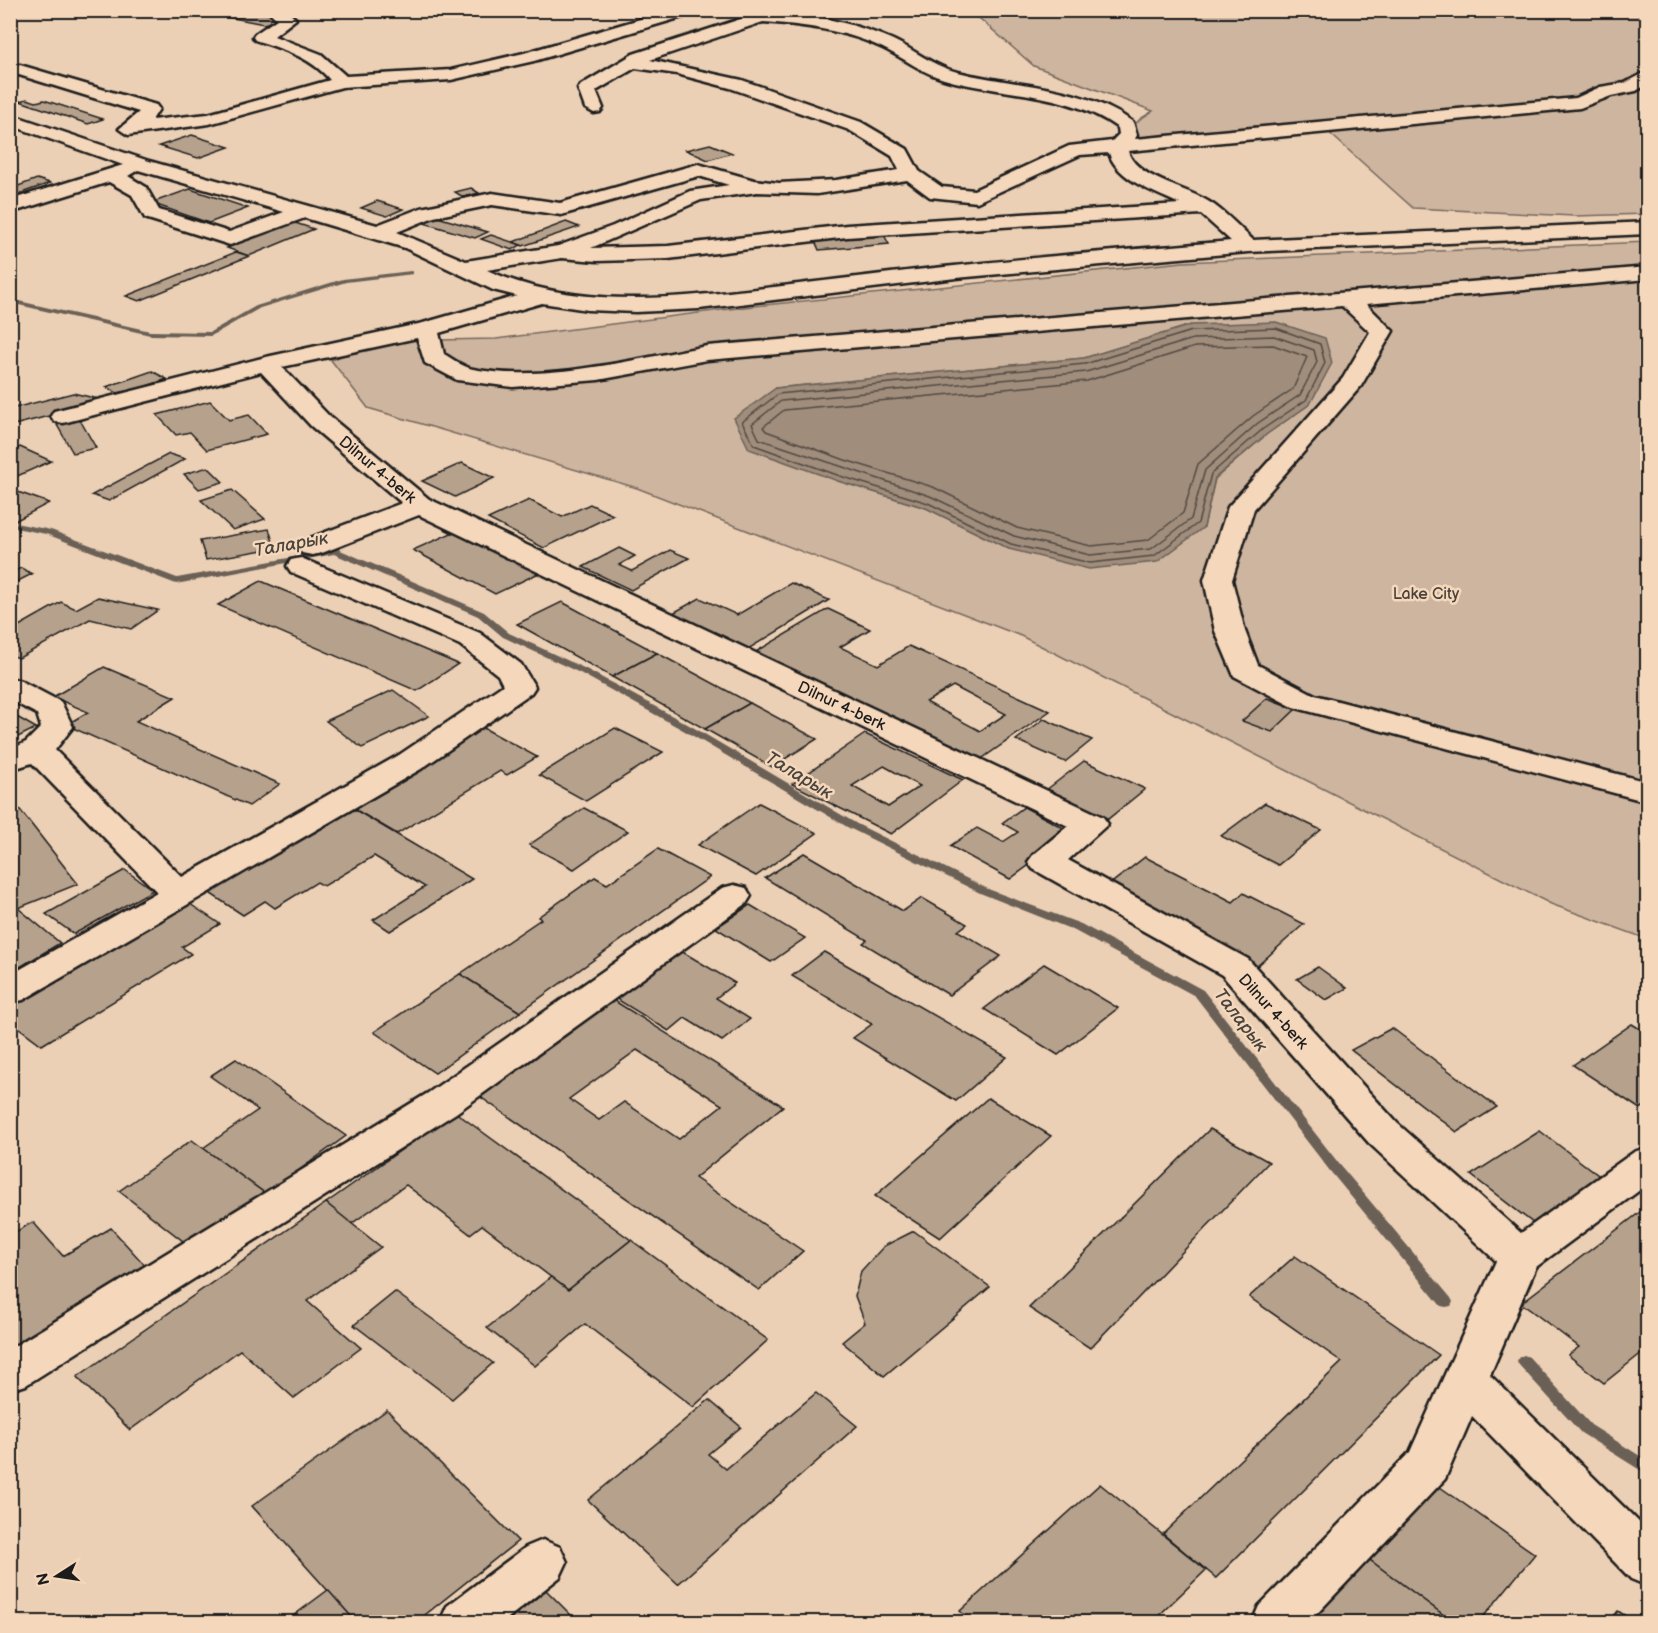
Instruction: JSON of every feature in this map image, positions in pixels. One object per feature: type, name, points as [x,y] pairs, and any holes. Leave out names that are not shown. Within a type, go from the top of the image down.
[{"type":"street","points":[[275,10],[288,20],[261,37],[305,52],[329,65],[341,82]]},
{"type":"street","points":[[129,128],[209,119],[341,82],[451,75],[528,57],[690,10]]},
{"type":"street","points":[[594,108],[587,89],[631,62],[760,14],[843,29],[889,44],[926,68],[948,75],[1086,103],[1115,114],[1127,126],[1128,135],[1117,147]]},
{"type":"street","points":[[631,62],[678,69],[736,84],[855,126],[900,153],[911,174],[937,193],[977,196],[1076,150],[1580,103],[1606,91],[1630,87],[1647,76]]},
{"type":"street","points":[[10,70],[20,70],[150,109],[145,117],[99,150]]},
{"type":"street","points":[[10,119],[142,165],[378,232],[501,285],[541,296],[588,303],[626,305],[699,302],[956,272],[1248,246],[1647,228]]},
{"type":"street","points":[[1117,147],[1121,161],[1147,181],[1206,208],[1248,246]]},
{"type":"street","points":[[10,207],[142,165]]},
{"type":"street","points":[[378,232],[428,212],[492,199],[561,209],[698,170],[716,172],[756,187]]},
{"type":"street","points":[[463,268],[562,252],[620,230],[698,195],[756,187],[803,191],[911,174]]},
{"type":"street","points":[[109,175],[132,185],[145,199],[146,208],[152,214],[230,239],[304,211]]},
{"type":"street","points":[[803,191],[845,231]]},
{"type":"street","points":[[977,196],[995,222]]},
{"type":"street","points":[[562,252],[599,257],[765,242],[845,231],[1206,208]]},
{"type":"street","points":[[427,329],[433,358],[465,375],[513,380],[598,373],[707,353],[1647,273]]},
{"type":"street","points":[[63,416],[266,364],[427,329],[541,296]]},
{"type":"street","points":[[1346,297],[1382,331],[1353,381],[1241,507],[1218,579],[1230,632],[1245,670],[1304,701],[1647,792]]},
{"type":"street","name":"Dilnur 4-berk","points":[[266,364],[320,421],[420,505],[1091,824],[1045,862],[1235,967],[1383,1134],[1519,1257]]},
{"type":"street","points":[[10,991],[410,762],[520,687],[510,670],[470,639],[306,557],[420,505]]},
{"type":"street","points":[[10,687],[50,710],[57,727],[49,740],[24,756],[179,894]]},
{"type":"street","points":[[10,1372],[442,1103],[734,896]]},
{"type":"street","points":[[1277,1623],[1428,1465],[1519,1257],[1647,1162]]},
{"type":"street","points":[[1466,1379],[1647,1564]]},
{"type":"street","points":[[465,1623],[543,1562]]},
{"type":"green space","points":[[971,11],[1647,11],[1647,214],[1574,216],[1413,208],[1316,121],[1121,139],[1140,119],[1153,111],[1034,66]]},
{"type":"green space","name":"Lake City","points":[[1647,242],[1647,939],[1551,904],[1021,636],[637,488],[368,408],[331,360],[379,341],[496,339],[745,307],[1183,262]],"holes":[[[1191,325],[1310,404],[1267,434],[1215,479],[1204,527],[1009,549],[926,508],[838,481],[776,388],[1084,358]]]},
{"type":"water","points":[[1276,322],[1325,338],[1332,363],[1310,404],[1267,434],[1215,478],[1204,527],[1157,562],[1089,569],[1009,549],[926,508],[838,481],[749,449],[734,418],[776,388],[1084,358],[1191,325]]},
{"type":"building","points":[[228,10],[253,11],[284,17],[264,24],[217,15]]},
{"type":"building","points":[[27,99],[36,102],[44,100],[103,119],[88,124],[20,101]]},
{"type":"building","points":[[192,135],[229,147],[198,158],[159,146]]},
{"type":"building","points":[[710,144],[732,153],[708,160],[686,150]]},
{"type":"building","points":[[37,179],[50,183],[10,197],[10,189]]},
{"type":"building","points":[[471,188],[479,193],[463,197],[455,192]]},
{"type":"building","points":[[190,189],[248,208],[209,223],[151,203]]},
{"type":"building","points":[[377,201],[403,209],[387,216],[361,208]]},
{"type":"building","points":[[434,216],[488,232],[475,238],[421,222]]},
{"type":"building","points":[[292,222],[314,229],[249,256],[227,248]]},
{"type":"building","points":[[566,222],[579,227],[523,246],[513,242]]},
{"type":"building","points":[[491,235],[521,245],[512,250],[481,239]]},
{"type":"building","points":[[884,235],[889,244],[819,250],[815,241]]},
{"type":"building","points":[[236,252],[249,256],[139,301],[126,296]]},
{"type":"building","points":[[152,371],[167,379],[121,395],[106,387]]},
{"type":"building","points":[[73,393],[107,401],[10,426],[10,409]]},
{"type":"building","points":[[210,401],[229,420],[249,415],[267,434],[207,450],[190,432],[176,435],[157,415]]},
{"type":"building","points":[[80,420],[96,448],[73,453],[57,425]]},
{"type":"building","points":[[20,447],[51,461],[13,478],[10,477],[10,452]]},
{"type":"building","points":[[169,454],[185,459],[109,501],[92,495]]},
{"type":"building","points":[[462,463],[494,478],[455,497],[422,481]]},
{"type":"building","points":[[208,467],[223,482],[199,489],[184,474]]},
{"type":"building","points":[[232,490],[265,519],[233,530],[201,500]]},
{"type":"building","points":[[15,491],[49,503],[11,523],[10,493]]},
{"type":"building","points":[[529,500],[562,517],[590,504],[613,515],[544,548],[488,519]]},
{"type":"building","points":[[269,529],[275,548],[206,560],[200,541]]},
{"type":"building","points":[[458,530],[539,573],[495,594],[413,550]]},
{"type":"building","points":[[619,548],[635,556],[619,565],[632,571],[670,550],[689,558],[631,590],[583,567]]},
{"type":"building","points":[[21,568],[32,574],[10,585],[10,573]]},
{"type":"building","points":[[261,581],[458,664],[417,691],[218,605]]},
{"type":"building","points":[[791,583],[829,600],[748,649],[673,613],[700,598],[737,615]]},
{"type":"building","points":[[98,597],[158,610],[131,629],[90,619],[19,658],[10,655],[10,631],[61,602],[76,609]]},
{"type":"building","points":[[562,602],[657,653],[612,677],[517,624]]},
{"type":"building","points":[[828,609],[870,629],[840,647],[878,665],[909,646],[1050,711],[977,762],[754,653]],"holes":[[[953,686],[1006,714],[980,731],[926,702]]]},
{"type":"building","points":[[657,653],[750,703],[705,729],[612,677]]},
{"type":"building","points":[[104,667],[175,697],[136,721],[280,784],[249,806],[66,725],[88,712],[53,697]]},
{"type":"building","points":[[393,690],[429,716],[362,748],[326,721]]},
{"type":"building","points":[[1267,698],[1296,709],[1272,732],[1242,721]]},
{"type":"building","points":[[750,703],[817,739],[772,767],[705,729]]},
{"type":"building","points":[[10,713],[36,728],[10,741]]},
{"type":"building","points":[[1044,719],[1092,740],[1065,762],[1016,740]]},
{"type":"building","points":[[478,725],[537,757],[507,775],[500,771],[397,834],[344,803]]},
{"type":"building","points":[[615,728],[663,752],[586,801],[539,775]]},
{"type":"building","points":[[865,734],[963,780],[891,834],[792,784]],"holes":[[[884,766],[920,786],[888,807],[852,786]]]},
{"type":"building","points":[[1084,761],[1145,789],[1108,819],[1046,790]]},
{"type":"building","points":[[10,797],[78,884],[18,908],[60,943],[10,973]]},
{"type":"building","points":[[759,803],[817,833],[756,876],[698,845]]},
{"type":"building","points":[[1265,803],[1321,830],[1278,865],[1221,836]]},
{"type":"building","points":[[1024,807],[1073,833],[1010,879],[950,846],[977,828],[1003,842],[1018,832],[1002,823]]},
{"type":"building","points":[[352,808],[472,879],[390,931],[373,920],[425,887],[374,856],[324,886],[317,882],[275,908],[265,901],[243,915],[208,892]]},
{"type":"building","points":[[584,808],[628,831],[574,869],[529,845]]},
{"type":"building","points":[[658,849],[710,877],[520,1012],[460,974],[541,919],[538,917],[595,877],[607,884]]},
{"type":"building","points":[[804,853],[903,911],[922,898],[967,924],[958,931],[1001,956],[949,995],[863,943],[867,940],[765,878]]},
{"type":"building","points":[[1145,857],[1233,902],[1243,893],[1304,924],[1255,968],[1104,889]]},
{"type":"building","points":[[125,870],[153,890],[74,934],[46,914]]},
{"type":"building","points":[[187,902],[220,924],[182,947],[191,954],[42,1045],[10,1021],[10,1006]]},
{"type":"building","points":[[750,905],[805,938],[771,962],[716,928]]},
{"type":"building","points":[[681,951],[735,983],[716,998],[750,1019],[722,1041],[685,1018],[669,1031],[615,998]]},
{"type":"building","points":[[824,952],[1007,1057],[956,1101],[853,1038],[872,1024],[792,976]]},
{"type":"building","points":[[1044,964],[1118,1008],[1058,1055],[984,1009]]},
{"type":"building","points":[[1318,967],[1347,988],[1326,1000],[1297,979]]},
{"type":"building","points":[[460,974],[520,1012],[435,1073],[374,1032]]},
{"type":"building","points":[[613,1000],[783,1106],[695,1178],[803,1251],[759,1290],[479,1096]],"holes":[[[637,1050],[722,1105],[679,1139],[624,1102],[599,1120],[569,1099]]]},
{"type":"building","points":[[1632,1024],[1648,1034],[1648,1104],[1640,1109],[1573,1065]]},
{"type":"building","points":[[1392,1028],[1497,1107],[1457,1132],[1351,1050]]},
{"type":"building","points":[[236,1059],[346,1136],[266,1194],[203,1148],[258,1110],[210,1076]]},
{"type":"building","points":[[988,1098],[1051,1136],[940,1238],[875,1196]]},
{"type":"building","points":[[455,1112],[631,1240],[568,1290],[482,1225],[470,1234],[406,1185],[351,1224],[326,1203]]},
{"type":"building","points":[[1210,1129],[1269,1162],[1090,1348],[1029,1308]]},
{"type":"building","points":[[1540,1131],[1602,1178],[1533,1223],[1471,1175]]},
{"type":"building","points":[[192,1140],[266,1194],[192,1248],[119,1191]]},
{"type":"building","points":[[326,1203],[381,1247],[307,1301],[361,1348],[294,1398],[240,1350],[130,1430],[77,1377]]},
{"type":"building","points":[[1648,1206],[1648,1348],[1604,1383],[1568,1355],[1579,1347],[1521,1303]]},
{"type":"building","points":[[33,1222],[63,1256],[111,1228],[152,1273],[10,1359],[10,1235]]},
{"type":"building","points":[[914,1231],[990,1287],[884,1376],[842,1342],[865,1323],[855,1296],[861,1271],[884,1246]]},
{"type":"building","points":[[631,1240],[768,1340],[693,1407],[585,1324],[535,1366],[487,1328],[551,1277],[568,1290]]},
{"type":"building","points":[[1295,1256],[1439,1355],[1216,1578],[1163,1534],[1342,1362],[1249,1297]]},
{"type":"building","points":[[395,1292],[493,1363],[452,1399],[354,1325]]},
{"type":"building","points":[[816,1393],[857,1426],[678,1584],[588,1500],[709,1400],[741,1427],[708,1454],[726,1469]]},
{"type":"building","points":[[387,1410],[518,1541],[416,1622],[356,1622],[252,1506]]},
{"type":"building","points":[[1423,1475],[1535,1554],[1479,1622],[1453,1622],[1355,1549]]},
{"type":"building","points":[[1100,1484],[1206,1570],[1152,1622],[972,1622],[960,1611]]},
{"type":"building","points":[[1355,1549],[1453,1622],[1289,1622]]},
{"type":"building","points":[[328,1590],[356,1622],[285,1622]]},
{"type":"building","points":[[546,1590],[578,1622],[507,1622]]},
{"type":"building","points":[[1618,1611],[1635,1622],[1609,1622]]},
{"type":"waterway","points":[[10,301],[150,333],[211,334],[258,307],[345,280],[411,273]]},
{"type":"waterway","name":"Таларык","points":[[10,524],[48,532],[176,581],[335,551],[481,614],[506,635],[583,671],[687,728],[853,826],[984,891],[1077,927],[1199,993],[1335,1168],[1446,1302]]},
{"type":"waterway","name":"Таларык","points":[[1524,1361],[1586,1429],[1648,1469]]}]
